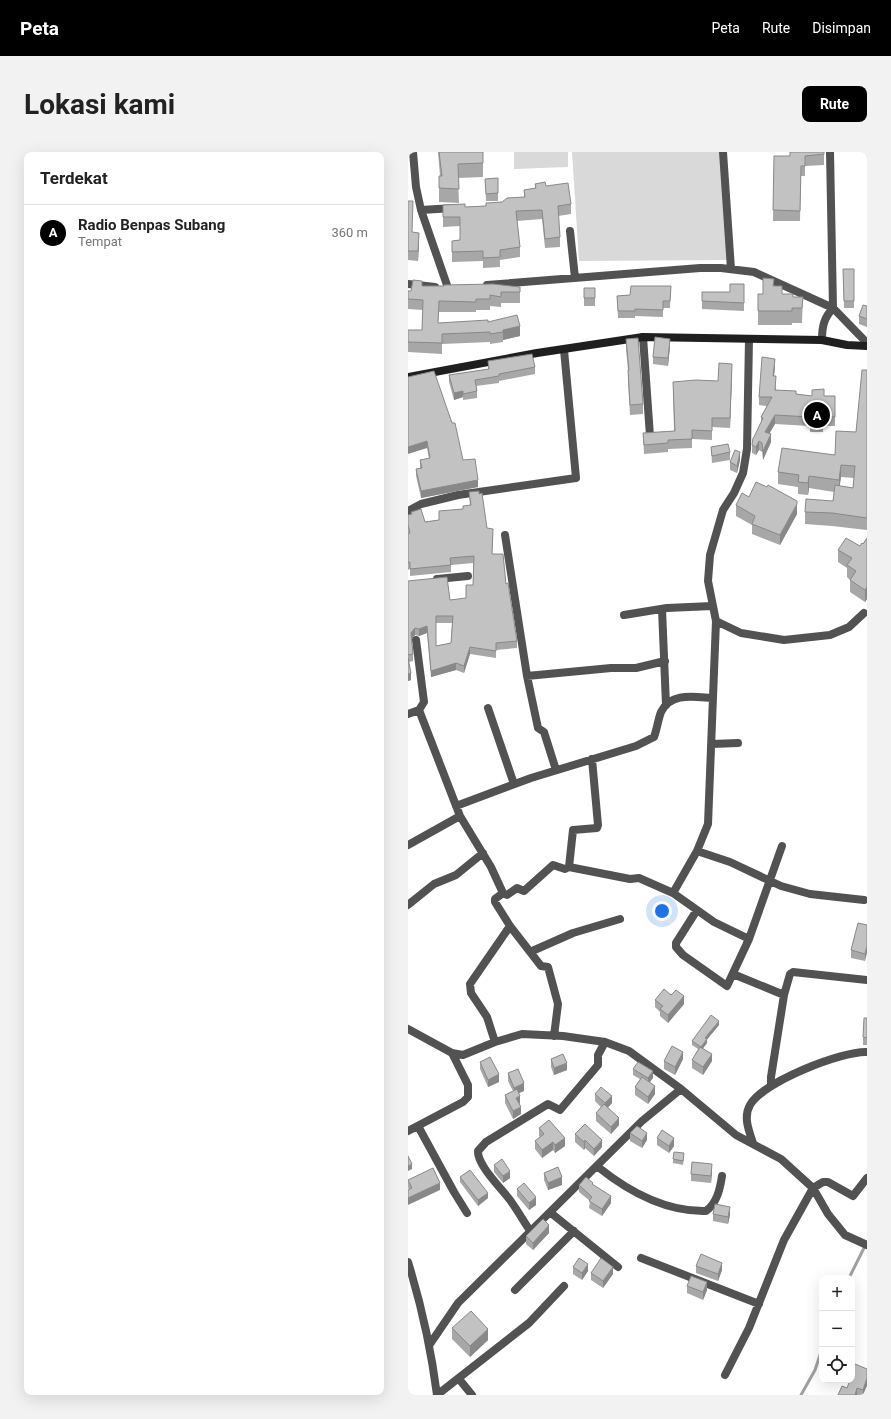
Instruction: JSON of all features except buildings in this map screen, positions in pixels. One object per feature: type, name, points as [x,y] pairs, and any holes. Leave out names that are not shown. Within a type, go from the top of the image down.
[{"type":"main road","points":[[408,377],[537,353],[644,337],[822,340],[847,345],[867,346]]},
{"type":"street","points":[[408,284],[452,287],[421,210],[416,187],[413,152]]},
{"type":"street","points":[[723,152],[731,269]]},
{"type":"street","points":[[822,340],[822,329],[825,318],[833,308],[830,152]]},
{"type":"street","points":[[421,210],[465,208]]},
{"type":"street","points":[[570,230],[575,278]]},
{"type":"street","points":[[480,285],[700,268],[731,269],[754,272],[833,308],[867,343]]},
{"type":"street","points":[[644,337],[650,436]]},
{"type":"street","points":[[672,893],[697,851],[708,824],[716,621],[708,581],[710,555],[722,510],[734,493],[743,473],[747,450],[749,339]]},
{"type":"street","points":[[408,511],[420,504],[458,495],[576,478],[564,350]]},
{"type":"street","points":[[505,535],[527,676],[538,728],[544,732],[556,770]]},
{"type":"street","points":[[431,580],[468,576]]},
{"type":"street","points":[[624,616],[662,609],[712,606]]},
{"type":"street","points":[[662,609],[666,705]]},
{"type":"street","points":[[716,621],[741,633],[784,640],[830,635],[849,627],[864,614]]},
{"type":"street","points":[[408,714],[419,710],[424,702],[416,640]]},
{"type":"street","points":[[527,676],[611,668],[636,668],[665,661]]},
{"type":"street","points":[[456,806],[556,770],[636,746],[654,737],[661,713],[666,705],[671,701],[684,697],[712,698]]},
{"type":"street","points":[[488,708],[514,784]]},
{"type":"street","points":[[419,710],[460,816],[483,853],[503,893]]},
{"type":"street","points":[[712,744],[738,743]]},
{"type":"street","points":[[569,867],[573,830],[596,828],[598,825],[592,760]]},
{"type":"street","points":[[408,845],[460,816]]},
{"type":"street","points":[[696,910],[676,943],[677,950],[728,986],[748,939],[782,846]]},
{"type":"street","points":[[697,851],[730,862],[781,886],[810,894],[864,900]]},
{"type":"street","points":[[408,905],[434,884],[456,875],[483,853]]},
{"type":"street","points":[[554,1036],[558,1004],[548,966],[542,966],[530,952],[510,926],[495,901],[503,893],[507,894],[517,888],[524,891],[553,865],[565,869],[569,867],[630,879],[639,878],[672,893],[714,922],[748,939]]},
{"type":"street","points":[[530,952],[573,933],[620,919]]},
{"type":"street","points":[[494,1042],[487,1017],[471,993],[470,984],[510,926]]},
{"type":"street","points":[[771,1083],[784,995],[789,976],[793,972],[867,980]]},
{"type":"street","points":[[733,974],[784,995]]},
{"type":"street","points":[[408,1029],[452,1053],[463,1055],[494,1042],[522,1034],[605,1042],[629,1051],[681,1089],[736,1135],[781,1159],[813,1188],[828,1214],[845,1235],[867,1245]]},
{"type":"street","points":[[531,1232],[510,1200],[485,1168],[479,1157],[478,1151],[486,1142],[548,1104],[560,1110],[598,1065],[598,1055],[605,1042]]},
{"type":"street","points":[[751,1142],[746,1118],[749,1106],[756,1096],[771,1083],[805,1068],[833,1059],[867,1052]]},
{"type":"street","points":[[408,1131],[463,1102],[468,1097],[468,1085],[452,1053]]},
{"type":"street","points":[[430,1344],[458,1303],[598,1167],[642,1122],[681,1089]]},
{"type":"street","points":[[418,1126],[467,1213]]},
{"type":"street","points":[[598,1167],[613,1179],[655,1202],[700,1211],[706,1211],[714,1202],[720,1191],[722,1176]]},
{"type":"street","points":[[725,1375],[737,1355],[784,1240],[813,1188],[823,1182],[828,1182],[853,1196],[867,1178]]},
{"type":"street","points":[[551,1213],[618,1267]]},
{"type":"street","points":[[515,1290],[574,1231]]},
{"type":"street","points":[[641,1258],[759,1304]]},
{"type":"street","points":[[408,1262],[420,1300],[430,1344],[437,1395],[529,1323],[564,1286]]},
{"type":"street","points":[[459,1379],[472,1395]]},
{"type":"shaded area","points":[[514,152],[568,152],[568,167],[514,169]]},
{"type":"shaded area","points":[[572,152],[720,152],[728,260],[579,261]]},
{"type":"waterway","points":[[850,1275],[865,1246]]},
{"type":"waterway","points":[[801,1395],[815,1370],[819,1358]]},
{"type":"place","name":"Radio Benpas Subang","points":[[817,415]]}]
